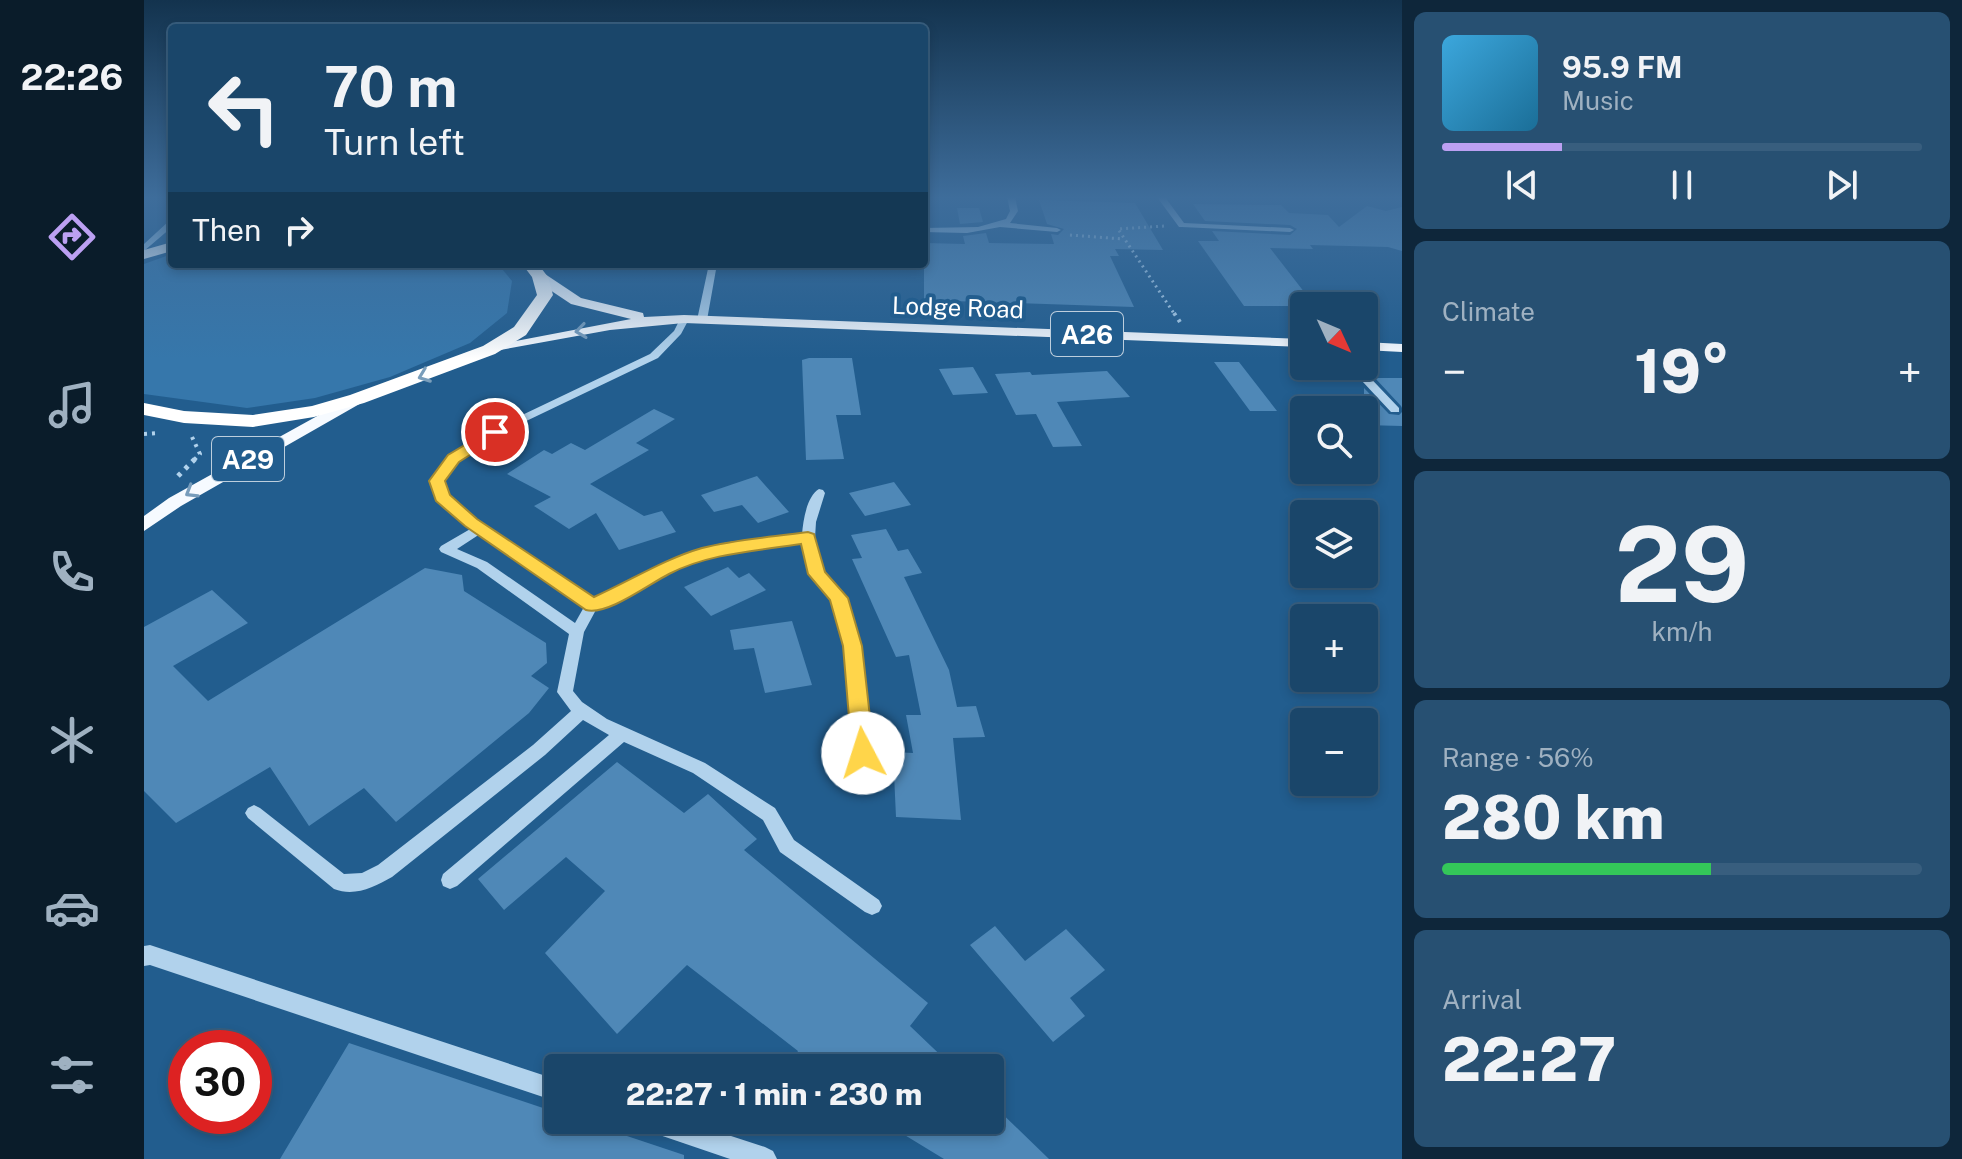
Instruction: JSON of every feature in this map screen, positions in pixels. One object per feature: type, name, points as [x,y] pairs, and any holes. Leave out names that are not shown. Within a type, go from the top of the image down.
[{"type":"highway","name":"A29","points":[[144,409],[184,417],[253,421],[314,411],[357,399],[489,350],[520,331],[545,295],[535,270]]},
{"type":"main road","name":"Lodge Road","points":[[535,270],[576,301],[658,320]]},
{"type":"main road","name":"Lodge Road","points":[[489,350],[555,335],[684,319],[1290,342]]},
{"type":"main road","points":[[1378,347],[1402,348]]},
{"type":"main road","name":"A29","points":[[144,525],[175,502],[357,399]]},
{"type":"street","points":[[702,320],[712,268]]},
{"type":"street","points":[[592,605],[480,529],[442,497],[437,481],[453,459],[495,432],[654,356],[678,332],[684,319]]},
{"type":"street","points":[[1366,380],[1395,410]]},
{"type":"street","points":[[819,493],[809,522],[808,538],[817,574],[838,598],[852,646],[863,753]]},
{"type":"street","points":[[480,529],[446,549],[482,565],[577,632]]},
{"type":"street","points":[[808,538],[706,553],[663,569],[634,587],[592,605],[577,632],[565,692],[582,711],[622,734],[699,768],[769,814],[787,846],[872,906]]},
{"type":"street","points":[[254,813],[341,883],[364,882],[397,861],[539,750],[582,711]]},
{"type":"street","points":[[450,880],[622,734]]},
{"type":"street","points":[[144,956],[150,955],[544,1086]]},
{"type":"street","points":[[689,1134],[765,1159]]},
{"type":"path","points":[[1132,251],[1188,337]]},
{"type":"path","points":[[174,479],[200,454],[193,438],[187,434]]},
{"type":"shaded area","points":[[168,255],[168,268],[501,268],[512,281],[507,313],[470,343],[390,377],[315,398],[247,408],[144,394],[144,264]]},
{"type":"building","points":[[928,251],[1116,251],[1119,256],[1110,256],[1134,307],[924,300],[924,268],[928,268]]},
{"type":"building","points":[[1205,251],[1272,251],[1304,292],[1290,292],[1290,306],[1244,306]]},
{"type":"building","points":[[852,358],[861,415],[836,415],[844,459],[806,460],[802,360]]},
{"type":"building","points":[[1214,362],[1239,362],[1277,411],[1250,411]]},
{"type":"building","points":[[973,367],[988,393],[953,395],[939,369]]},
{"type":"building","points":[[1107,371],[1130,397],[1057,402],[1082,446],[1053,447],[1036,414],[1016,415],[995,374],[1030,372],[1032,375]]},
{"type":"building","points":[[1378,378],[1402,378],[1401,406],[1377,380]]},
{"type":"building","points":[[1378,403],[1389,414],[1399,415],[1402,412],[1402,426],[1378,425]]},
{"type":"building","points":[[654,409],[675,419],[636,443],[649,450],[590,484],[644,516],[662,511],[676,532],[619,550],[596,513],[569,529],[534,506],[551,497],[507,474],[544,450],[552,454],[571,443],[585,450]]},
{"type":"building","points":[[757,476],[789,512],[758,523],[742,505],[714,512],[701,495]]},
{"type":"building","points":[[894,482],[911,505],[865,516],[849,493]]},
{"type":"building","points":[[886,529],[898,551],[908,549],[922,573],[904,577],[949,670],[957,707],[976,706],[985,737],[953,738],[961,820],[896,817],[893,752],[913,753],[906,715],[921,715],[909,655],[896,657],[852,559],[862,558],[851,535]]},
{"type":"building","points":[[728,567],[739,578],[749,573],[766,590],[711,616],[684,587]]},
{"type":"building","points":[[425,568],[462,575],[464,591],[546,643],[547,663],[531,676],[549,688],[529,713],[396,822],[364,788],[309,826],[270,767],[176,823],[144,791],[144,627],[212,590],[248,623],[173,666],[208,701]]},
{"type":"building","points":[[792,621],[812,685],[765,693],[754,648],[734,650],[730,630]]},
{"type":"building","points":[[617,762],[684,813],[708,794],[757,839],[744,850],[928,1003],[910,1026],[939,1054],[796,1054],[798,1051],[687,965],[617,1034],[545,953],[605,891],[566,857],[504,910],[478,879]]},
{"type":"building","points":[[995,926],[1025,961],[1066,929],[1105,970],[1070,998],[1085,1016],[1053,1042],[970,945]]},
{"type":"building","points":[[349,1043],[544,1108],[544,1134],[621,1134],[684,1155],[684,1159],[280,1159]]},
{"type":"building","points":[[1004,1116],[1049,1159],[944,1159],[903,1134],[1004,1134]]},
{"type":"route","points":[[495,432],[453,459],[437,481],[442,497],[471,523],[592,605],[634,587],[678,562],[706,553],[808,538],[816,560],[817,574],[838,598],[852,646],[863,753]]}]
